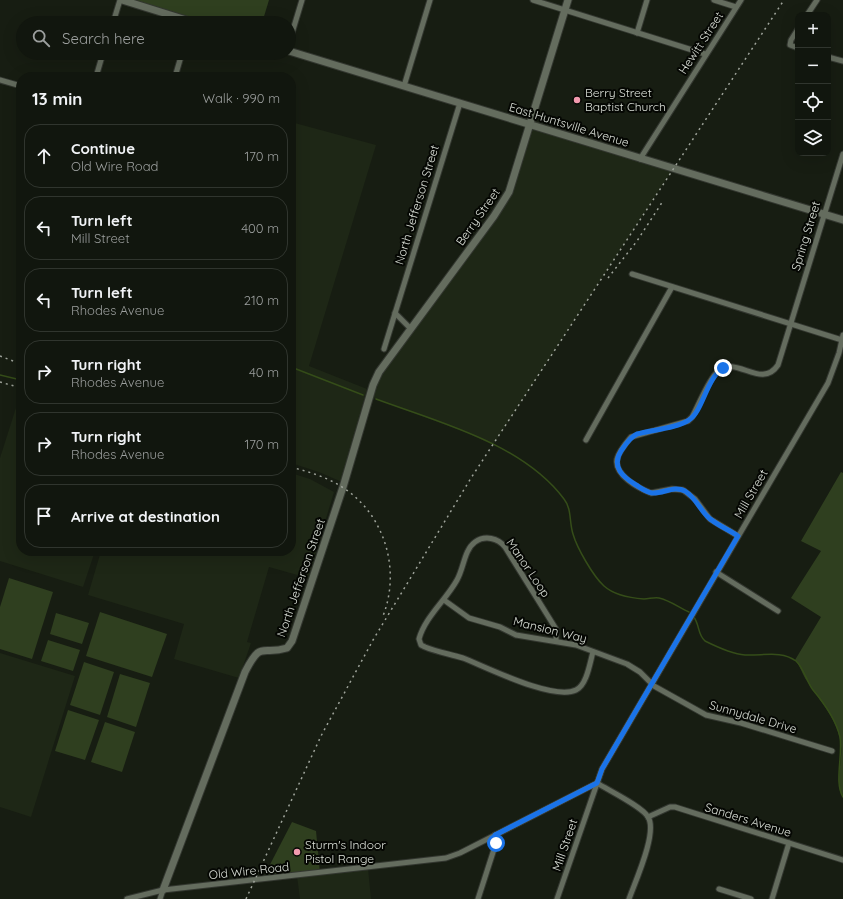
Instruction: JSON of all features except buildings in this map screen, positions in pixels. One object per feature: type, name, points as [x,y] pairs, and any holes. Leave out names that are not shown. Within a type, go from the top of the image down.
[{"type":"street","points":[[115,16],[121,0],[171,16]]},
{"type":"street","points":[[296,20],[302,0]]},
{"type":"street","points":[[404,86],[430,0]]},
{"type":"street","points":[[533,0],[705,54]]},
{"type":"street","name":"Berry Street","points":[[368,400],[379,372],[494,216],[509,192],[531,125],[568,0]]},
{"type":"street","points":[[637,33],[647,0]]},
{"type":"street","points":[[714,0],[736,7]]},
{"type":"street","name":"Hewitt Street","points":[[640,159],[705,54],[741,0]]},
{"type":"street","points":[[809,12],[817,0]]},
{"type":"street","points":[[795,34],[790,45],[795,47]]},
{"type":"street","name":"East Huntsville Avenue","points":[[296,53],[843,220]]},
{"type":"street","points":[[831,58],[843,61]]},
{"type":"street","points":[[97,72],[101,60]]},
{"type":"street","points":[[176,72],[180,60]]},
{"type":"street","points":[[0,80],[16,85]]},
{"type":"street","name":"North Jefferson Street","points":[[384,349],[460,103]]},
{"type":"street","name":"Spring Street","points":[[738,536],[710,519],[694,499],[683,490],[672,489],[651,493],[624,477],[618,469],[617,459],[631,437],[688,420],[692,417],[715,376],[723,368],[734,367],[764,374],[774,370],[778,364],[843,154]]},
{"type":"street","points":[[632,274],[789,325],[842,338]]},
{"type":"street","points":[[586,440],[672,287]]},
{"type":"street","points":[[395,313],[410,328]]},
{"type":"street","name":"Mill Street","points":[[557,899],[602,769],[828,383],[842,338]]},
{"type":"street","name":"North Jefferson Street","points":[[162,890],[245,672],[252,659],[261,651],[286,648],[292,641],[343,487],[368,400]]},
{"type":"street","name":"Manor Loop","points":[[556,641],[556,629],[505,547],[497,540],[481,539],[468,549],[458,579],[420,635],[419,641],[425,647],[462,658],[510,679],[535,686],[572,691],[577,690],[584,681],[593,652]]},
{"type":"street","points":[[716,572],[778,611]]},
{"type":"street","name":"Mansion Way","points":[[444,600],[463,615],[476,621],[500,627],[516,635],[576,645],[633,667],[651,683]]},
{"type":"street","name":"Sunnydale Drive","points":[[651,683],[706,715],[741,723],[832,751]]},
{"type":"street","points":[[597,783],[642,810],[648,816],[651,824],[647,846],[629,899]]},
{"type":"street","name":"Old Wire Road","points":[[127,899],[162,890],[446,858],[460,853],[597,783]]},
{"type":"street","name":"Sanders Avenue","points":[[648,816],[670,807],[675,807],[843,860]]},
{"type":"street","points":[[478,899],[496,843],[495,835]]},
{"type":"street","points":[[772,899],[789,843]]},
{"type":"street","points":[[719,889],[751,899]]},
{"type":"street","points":[[160,899],[162,890]]},
{"type":"shaded area","points":[[296,123],[376,145],[309,366],[367,389],[342,482],[319,472],[296,465]]},
{"type":"shaded area","points":[[531,125],[673,169],[493,445],[465,432],[370,397],[373,385],[509,192]]},
{"type":"shaded area","points":[[16,408],[16,556],[93,556],[83,587],[0,561],[0,458]]},
{"type":"shaded area","points":[[296,475],[310,479],[334,492],[308,578],[269,567],[247,642],[251,643],[239,678],[174,659],[184,624],[88,595],[100,556],[296,556]]},
{"type":"shaded area","points":[[0,653],[75,676],[31,817],[0,807]]},
{"type":"shaded area","points":[[368,868],[371,899],[300,899],[297,876]]},
{"type":"green space","points":[[122,0],[269,0],[264,16],[173,16]]},
{"type":"green space","points":[[841,472],[843,473],[843,797],[839,785],[841,746],[837,728],[795,660],[821,617],[791,598],[821,551],[801,541]]},
{"type":"green space","points":[[9,578],[53,592],[32,659],[0,649],[0,607]]},
{"type":"green space","points":[[100,612],[167,634],[152,677],[86,656]]},
{"type":"green space","points":[[56,613],[89,623],[82,644],[50,634]]},
{"type":"green space","points":[[48,640],[80,650],[73,671],[41,661]]},
{"type":"green space","points":[[84,662],[114,672],[100,715],[70,705]]},
{"type":"green space","points":[[120,674],[150,683],[136,727],[107,717]]},
{"type":"green space","points":[[68,710],[99,720],[85,760],[55,751]]},
{"type":"green space","points":[[105,722],[135,732],[122,772],[91,762]]},
{"type":"green space","name":"Sturm's Indoor Pistol Range","points":[[292,822],[316,831],[320,873],[262,880]]},
{"type":"waterway","points":[[296,369],[363,395]]},
{"type":"waterway","points":[[0,375],[16,379]]},
{"type":"waterway","points":[[376,399],[452,426],[478,437],[526,463],[546,480],[567,503],[572,529],[578,547],[590,569],[604,586],[612,592],[628,597],[663,599],[689,612]]},
{"type":"waterway","points":[[693,616],[697,622],[702,638],[714,646],[730,652],[745,655],[772,654],[784,656],[796,661],[811,687],[836,724],[841,744],[839,784],[843,797]]},
{"type":"railway","points":[[246,899],[321,736],[373,640],[471,478],[784,0]]},
{"type":"railway","points":[[608,278],[637,241],[663,201]]},
{"type":"railway","points":[[0,356],[16,362]]},
{"type":"railway","points":[[0,382],[16,387]]},
{"type":"railway","points":[[296,468],[318,475],[342,487],[357,498],[369,512],[379,528],[385,544],[389,562],[390,580],[388,598],[383,616]]},
{"type":"place","name":"Berry Street Baptist Church","points":[[577,100]]},
{"type":"place","name":"Sturm's Indoor Pistol Range","points":[[297,852]]},
{"type":"route","points":[[496,843],[495,835],[597,783],[602,769],[651,683],[738,536],[710,519],[698,503],[683,490],[672,489],[651,493],[624,477],[620,473],[617,464],[619,454],[631,437],[637,434],[684,422],[692,417],[718,371],[723,368]]}]
